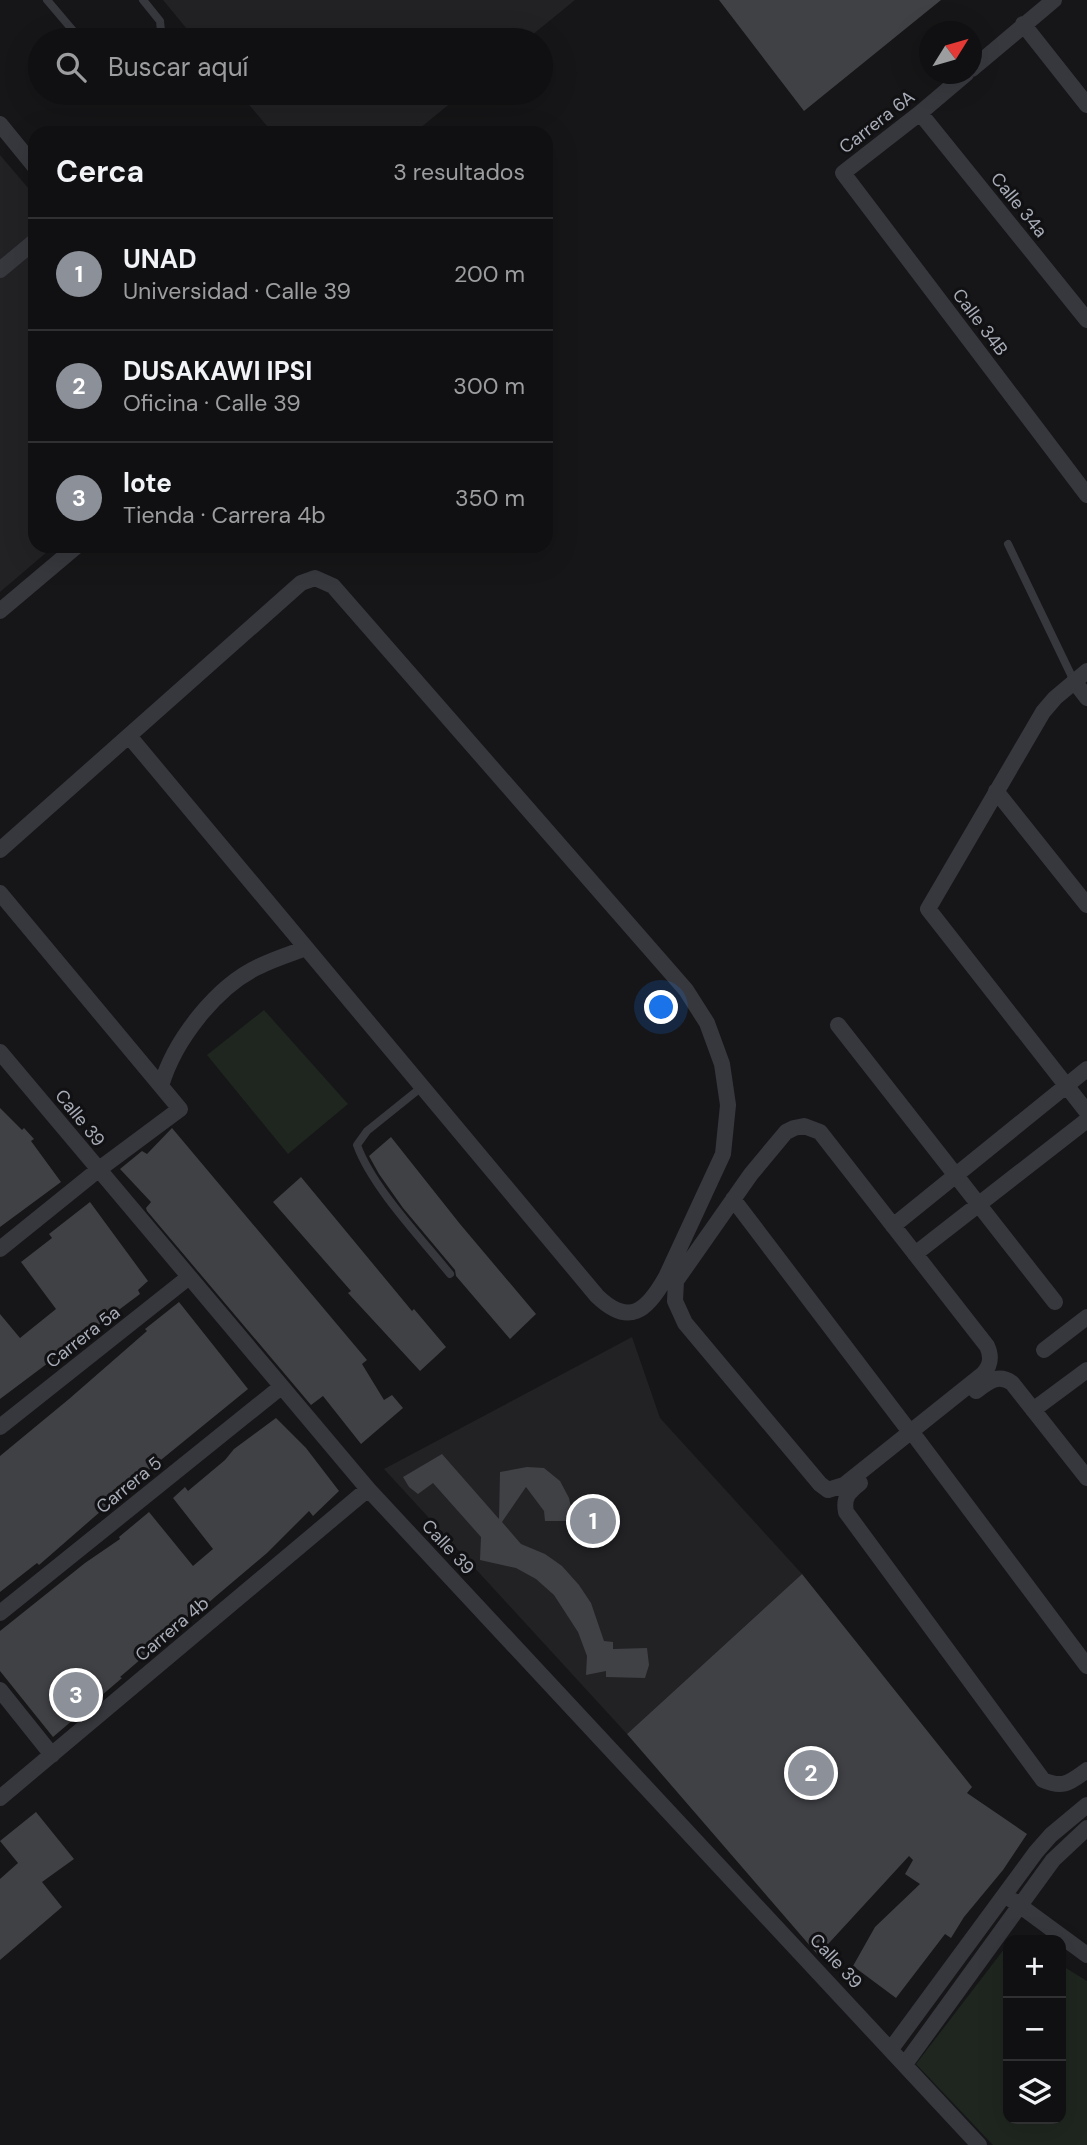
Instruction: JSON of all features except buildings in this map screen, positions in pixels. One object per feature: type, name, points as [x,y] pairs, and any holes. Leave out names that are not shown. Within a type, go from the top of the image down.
[{"type":"street","points":[[982,59],[1054,0]]},
{"type":"street","points":[[1023,24],[1087,105]]},
{"type":"street","name":"Carrera 6A","points":[[843,173],[954,84]]},
{"type":"street","name":"Calle 34a","points":[[920,113],[1087,320]]},
{"type":"street","points":[[0,124],[28,158]]},
{"type":"street","name":"Calle 34B","points":[[843,173],[1087,495]]},
{"type":"street","points":[[0,270],[28,247]]},
{"type":"street","points":[[0,611],[69,553]]},
{"type":"street","points":[[0,850],[301,583],[315,578],[333,586],[686,990],[706,1023],[722,1064],[729,1105],[723,1154],[666,1277],[657,1294],[643,1308],[624,1313],[609,1307],[597,1296],[129,736]]},
{"type":"street","points":[[1087,698],[1080,676],[1043,712],[928,909],[1087,1112]]},
{"type":"street","points":[[996,791],[1087,905]]},
{"type":"street","points":[[0,893],[180,1109],[98,1170],[0,1249]]},
{"type":"street","points":[[161,1086],[182,1038],[215,998],[257,967],[306,948]]},
{"type":"street","points":[[838,1025],[1055,1302]]},
{"type":"street","name":"Calle 39","points":[[3,1061],[368,1489],[979,2145]]},
{"type":"street","points":[[893,1226],[1087,1069]]},
{"type":"street","points":[[915,1254],[1087,1120]]},
{"type":"street","points":[[1087,1478],[1012,1383],[999,1377],[984,1385],[914,1435],[844,1485],[828,1490],[820,1484],[685,1323],[676,1301],[676,1281],[751,1174],[786,1132],[804,1126],[820,1132],[990,1353],[990,1363],[983,1374],[914,1435],[847,1494],[844,1502],[846,1511],[1043,1780],[1062,1785],[1087,1770]]},
{"type":"street","points":[[733,1199],[1087,1666]]},
{"type":"street","name":"Carrera 5a","points":[[0,1427],[189,1278]]},
{"type":"street","points":[[1044,1350],[1087,1317]]},
{"type":"street","points":[[1033,1410],[1087,1370]]},
{"type":"street","name":"Carrera 5","points":[[0,1613],[281,1387]]},
{"type":"street","name":"Carrera 4b","points":[[0,1798],[368,1489]]},
{"type":"street","points":[[0,1690],[52,1755]]},
{"type":"street","points":[[891,2049],[1036,1852],[1051,1835],[1087,1805]]},
{"type":"street","points":[[905,2064],[1053,1860],[1087,1828]]},
{"type":"street","points":[[1005,1894],[1087,1955]]},
{"type":"lane","points":[[47,0],[71,28]]},
{"type":"lane","points":[[143,0],[160,21],[161,28]]},
{"type":"lane","points":[[1008,544],[1080,676]]},
{"type":"lane","points":[[423,1086],[367,1131],[357,1145],[375,1180],[450,1274]]},
{"type":"shaded area","points":[[163,0],[575,0],[541,28],[186,28]]},
{"type":"shaded area","points":[[249,105],[448,105],[423,126],[267,126]]},
{"type":"shaded area","points":[[0,155],[28,188],[28,553],[46,553],[0,592]]},
{"type":"shaded area","points":[[264,1010],[348,1104],[288,1154],[207,1055]]},
{"type":"shaded area","points":[[632,1337],[660,1418],[802,1574],[627,1734],[384,1469]]},
{"type":"shaded area","points":[[1003,1951],[1003,2124],[1066,2124],[1066,1968],[1087,1981],[1087,2145],[993,2145],[916,2064]]},
{"type":"place","name":"UNAD","points":[[593,1521]]},
{"type":"place","name":"lote","points":[[76,1695]]},
{"type":"place","name":"DUSAKAWI IPSI","points":[[811,1773]]}]
